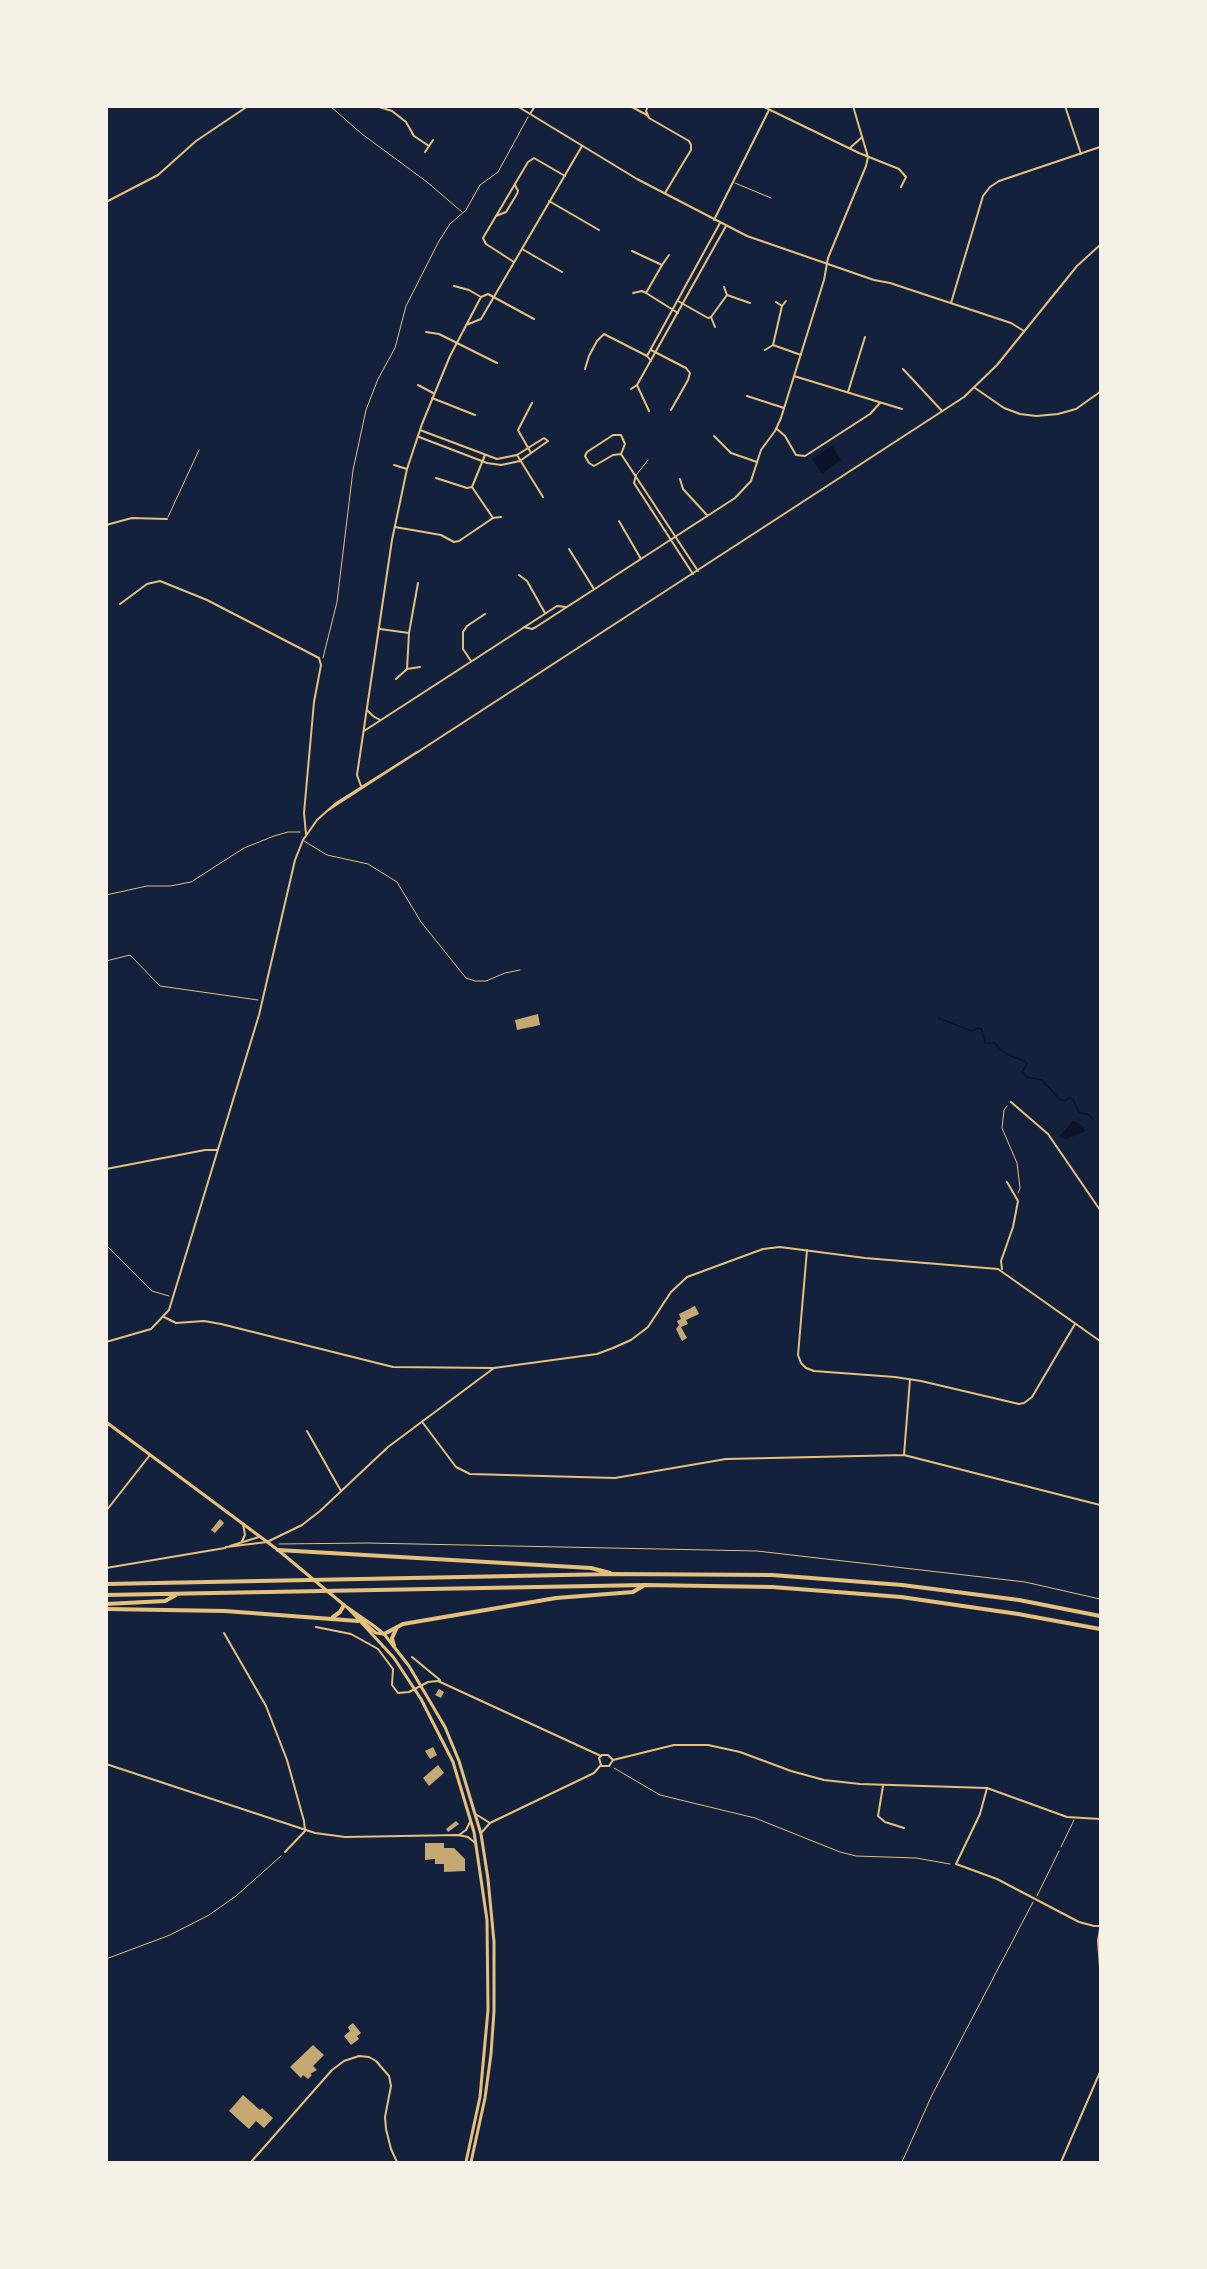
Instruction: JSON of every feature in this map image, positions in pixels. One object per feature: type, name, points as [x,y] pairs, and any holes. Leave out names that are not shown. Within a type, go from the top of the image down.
[{"type":"highway","points":[[278,1550],[591,1568],[614,1574]]},
{"type":"highway","points":[[106,1584],[714,1574],[843,1579],[1003,1598],[1101,1616]]},
{"type":"highway","points":[[384,1634],[397,1626],[556,1598],[633,1592],[645,1585]]},
{"type":"highway","points":[[106,1595],[645,1585],[772,1587],[901,1597],[1101,1629]]},
{"type":"highway","points":[[106,1604],[165,1601],[178,1593]]},
{"type":"highway","points":[[330,1618],[340,1612],[344,1605]]},
{"type":"highway","points":[[106,1609],[225,1611],[358,1621]]},
{"type":"highway","points":[[394,1646],[392,1638],[397,1626]]},
{"type":"main road","points":[[106,1422],[278,1550],[344,1605],[394,1658],[415,1689],[449,1753],[477,1844],[487,1920],[489,1976],[485,2052],[476,2117],[466,2163]]},
{"type":"main road","points":[[344,1605],[356,1611],[384,1634],[422,1686],[452,1743],[477,1815],[491,1900],[495,1977],[491,2054],[480,2124],[471,2163]]},
{"type":"main road","points":[[350,1612],[376,1633],[384,1634]]},
{"type":"street","points":[[106,202],[158,175],[196,141],[248,106]]},
{"type":"street","points":[[376,106],[392,111],[406,122],[414,136],[429,146]]},
{"type":"street","points":[[392,111],[395,106]]},
{"type":"street","points":[[517,106],[612,165],[726,226],[763,242],[1011,323],[1024,331]]},
{"type":"street","points":[[529,114],[534,106]]},
{"type":"street","points":[[630,106],[689,141],[691,145],[691,150],[665,193]]},
{"type":"street","points":[[646,115],[648,106]]},
{"type":"street","points":[[762,106],[903,173],[906,177],[901,187]]},
{"type":"street","points":[[524,627],[534,628],[567,607],[744,490],[751,481],[763,447],[777,429],[801,355],[828,258],[866,166],[868,157],[853,106]]},
{"type":"street","points":[[1065,106],[1081,154]]},
{"type":"street","points":[[714,220],[769,110]]},
{"type":"street","points":[[849,148],[861,138]]},
{"type":"street","points":[[425,152],[433,140]]},
{"type":"street","points":[[466,325],[481,319],[582,146]]},
{"type":"street","points":[[951,303],[987,190],[999,181],[1101,147]]},
{"type":"street","points":[[514,262],[483,242],[528,162],[534,158],[565,176]]},
{"type":"street","points":[[496,216],[506,212],[518,191],[515,185]]},
{"type":"street","points":[[549,201],[598,230]]},
{"type":"street","points":[[647,356],[720,223]]},
{"type":"street","points":[[631,389],[637,385],[657,353],[726,226]]},
{"type":"street","points":[[106,1342],[144,1332],[164,1317],[174,1297],[262,1000],[295,860],[306,834],[336,803],[943,412],[975,388],[997,365],[1077,266],[1101,245]]},
{"type":"street","points":[[522,249],[562,272]]},
{"type":"street","points":[[632,251],[662,265]]},
{"type":"street","points":[[646,293],[669,255]]},
{"type":"street","points":[[454,286],[469,290],[481,297]]},
{"type":"street","points":[[724,287],[727,295]]},
{"type":"street","points":[[633,293],[642,291],[678,313]]},
{"type":"street","points":[[362,788],[357,775],[395,527],[407,469],[433,393],[481,297],[488,294],[534,320]]},
{"type":"street","points":[[711,317],[727,295]]},
{"type":"street","points":[[727,295],[750,303]]},
{"type":"street","points":[[678,301],[708,318],[711,317]]},
{"type":"street","points":[[765,350],[773,345],[782,306],[786,301]]},
{"type":"street","points":[[776,302],[782,306]]},
{"type":"street","points":[[711,317],[715,327]]},
{"type":"street","points":[[426,332],[440,334],[497,363]]},
{"type":"street","points":[[585,369],[593,348],[604,334],[647,356],[651,362]]},
{"type":"street","points":[[848,392],[865,337]]},
{"type":"street","points":[[773,345],[801,355]]},
{"type":"street","points":[[651,350],[690,373],[671,410]]},
{"type":"street","points":[[903,369],[943,412]]},
{"type":"street","points":[[794,376],[902,409]]},
{"type":"street","points":[[418,385],[433,393]]},
{"type":"street","points":[[637,385],[649,411]]},
{"type":"street","points":[[975,388],[1004,408],[1020,414],[1036,416],[1068,412],[1101,392]]},
{"type":"street","points":[[747,396],[784,408]]},
{"type":"street","points":[[432,398],[475,416]]},
{"type":"street","points":[[531,453],[518,430],[532,403]]},
{"type":"street","points":[[777,429],[796,455],[805,456],[870,414],[880,403]]},
{"type":"street","points":[[418,436],[483,461],[504,465],[520,461],[546,443],[548,439],[544,438],[517,455],[501,459],[420,430]]},
{"type":"street","points":[[617,434],[621,435],[625,443],[621,454],[613,455],[595,466],[591,465],[585,456],[587,452],[617,434]]},
{"type":"street","points":[[714,436],[731,453],[757,462]]},
{"type":"street","points":[[621,454],[698,571]]},
{"type":"street","points":[[472,488],[485,455]]},
{"type":"street","points":[[517,455],[543,497]]},
{"type":"street","points":[[394,465],[407,469]]},
{"type":"street","points":[[636,475],[634,483],[693,574]]},
{"type":"street","points":[[436,478],[472,488]]},
{"type":"street","points":[[680,479],[683,489],[707,515]]},
{"type":"street","points":[[472,488],[493,518]]},
{"type":"street","points":[[395,527],[441,535],[454,542],[493,518],[501,517]]},
{"type":"street","points":[[106,525],[132,518],[167,519]]},
{"type":"street","points":[[619,521],[641,559]]},
{"type":"street","points":[[569,549],[594,589]]},
{"type":"street","points":[[519,575],[527,581],[545,613]]},
{"type":"street","points":[[120,604],[147,584],[160,581],[227,610],[316,656],[321,663],[314,702],[304,813],[306,834]]},
{"type":"street","points":[[406,669],[418,583]]},
{"type":"street","points":[[364,731],[545,613],[557,606],[567,607]]},
{"type":"street","points":[[471,662],[462,649],[463,632],[467,626],[485,614]]},
{"type":"street","points":[[379,629],[410,633]]},
{"type":"street","points":[[396,679],[406,669],[420,667]]},
{"type":"street","points":[[367,710],[380,720]]},
{"type":"street","points":[[1011,1102],[1048,1134],[1101,1210]]},
{"type":"street","points":[[106,1169],[205,1150],[217,1150]]},
{"type":"street","points":[[1002,1270],[1001,1261],[1013,1227],[1017,1198],[1007,1182]]},
{"type":"street","points":[[164,1317],[176,1323],[204,1321],[221,1324],[393,1367],[494,1368],[603,1352],[625,1343],[645,1330],[671,1292],[687,1277],[770,1248],[787,1247],[865,1258],[1002,1270],[1101,1341]]},
{"type":"street","points":[[807,1250],[798,1355],[801,1363],[814,1371],[910,1379],[1019,1404],[1032,1397],[1075,1324]]},
{"type":"street","points":[[106,1568],[267,1542],[302,1525],[342,1492],[388,1448],[494,1368]]},
{"type":"street","points":[[904,1455],[910,1379]]},
{"type":"street","points":[[423,1423],[456,1467],[462,1472],[476,1475],[615,1478],[726,1460],[904,1455],[1101,1505]]},
{"type":"street","points":[[307,1431],[342,1492]]},
{"type":"street","points":[[106,1511],[150,1455]]},
{"type":"street","points":[[241,1543],[245,1535],[243,1524]]},
{"type":"street","points":[[226,1547],[259,1537]]},
{"type":"street","points":[[316,1627],[341,1630],[363,1639],[378,1649],[393,1669],[392,1685],[398,1693],[405,1694],[434,1680],[443,1682],[601,1756],[608,1755],[613,1760]]},
{"type":"street","points":[[224,1633],[266,1706],[286,1760],[304,1821],[305,1831],[285,1852]]},
{"type":"street","points":[[412,1657],[443,1682]]},
{"type":"street","points":[[613,1760],[654,1748],[692,1743],[740,1752],[810,1777],[837,1782],[987,1788],[1075,1818],[1100,1819]]},
{"type":"street","points":[[601,1756],[599,1761],[601,1765]]},
{"type":"street","points":[[481,1833],[490,1823],[594,1773],[601,1765],[610,1765],[613,1760]]},
{"type":"street","points":[[106,1764],[305,1831],[345,1837],[458,1836],[468,1837],[477,1844]]},
{"type":"street","points":[[883,1784],[878,1816],[885,1822],[904,1828]]},
{"type":"street","points":[[987,1788],[980,1815],[956,1864],[997,1879],[1079,1922],[1101,1927],[1098,1941],[1101,1967]]},
{"type":"street","points":[[477,1815],[490,1823]]},
{"type":"street","points":[[458,1836],[468,1827],[470,1816]]},
{"type":"street","points":[[251,2163],[332,2070],[344,2061],[364,2056],[376,2061],[388,2076],[391,2086],[385,2117],[386,2129],[397,2163]]},
{"type":"street","points":[[1061,2163],[1101,2072]]},
{"type":"lane","points":[[733,183],[771,198]]},
{"type":"lane","points":[[167,519],[199,450]]},
{"type":"lane","points":[[636,475],[648,460]]},
{"type":"lane","points":[[303,840],[327,855],[368,864],[397,882],[421,922],[466,978],[486,981],[520,970]]},
{"type":"lane","points":[[1061,1847],[1075,1818]]},
{"type":"path","points":[[330,106],[463,213]]},
{"type":"path","points":[[321,663],[337,602],[354,470],[366,410],[378,380],[395,348],[406,306],[447,227],[463,213],[480,185],[498,172],[529,114]]},
{"type":"path","points":[[106,895],[147,886],[181,884],[199,878],[236,853],[259,841],[288,832],[298,831],[306,834]]},
{"type":"path","points":[[106,961],[130,955],[160,986],[262,1000]]},
{"type":"path","points":[[1011,1102],[1004,1110],[1002,1128],[1011,1144],[1017,1163],[1020,1188],[1017,1198]]},
{"type":"path","points":[[106,1245],[152,1291],[174,1297]]},
{"type":"path","points":[[279,1544],[367,1543],[748,1550],[1025,1582],[1101,1599]]},
{"type":"path","points":[[610,1765],[660,1795],[755,1818],[840,1852],[856,1856],[916,1858],[956,1864]]},
{"type":"path","points":[[902,2163],[932,2095],[1061,1847]]},
{"type":"path","points":[[106,1959],[170,1935],[210,1915],[236,1896],[285,1852]]},
{"type":"water","points":[[832,446],[841,460],[822,474],[812,459]]},
{"type":"water","points":[[1073,1121],[1082,1125],[1084,1132],[1066,1139],[1059,1137]]},
{"type":"building","points":[[538,1014],[540,1025],[517,1030],[515,1020]]},
{"type":"building","points":[[695,1306],[699,1314],[686,1320],[688,1324],[681,1327],[687,1338],[682,1341],[676,1329],[679,1325],[677,1321],[681,1319],[679,1314]]},
{"type":"building","points":[[220,1519],[224,1523],[215,1533],[211,1530]]},
{"type":"building","points":[[439,1689],[444,1692],[441,1698],[435,1695]]},
{"type":"building","points":[[433,1747],[437,1755],[430,1759],[425,1751]]},
{"type":"building","points":[[438,1765],[444,1773],[429,1786],[423,1778]]},
{"type":"building","points":[[456,1821],[459,1824],[448,1832],[446,1829]]},
{"type":"building","points":[[425,1843],[444,1843],[444,1848],[454,1848],[465,1859],[465,1871],[444,1872],[444,1864],[435,1864],[435,1859],[425,1860]]},
{"type":"building","points":[[353,2023],[361,2033],[357,2036],[359,2039],[351,2045],[344,2036],[350,2031],[348,2027]]},
{"type":"building","points":[[313,2045],[324,2055],[313,2066],[317,2070],[310,2074],[312,2075],[308,2079],[303,2075],[301,2078],[290,2067]]},
{"type":"building","points":[[243,2095],[273,2118],[264,2128],[256,2121],[249,2129],[229,2111]]},
{"type":"waterway","points":[[938,1018],[972,1031],[978,1028],[982,1030],[985,1043],[994,1043],[1006,1054],[1027,1064],[1022,1072],[1027,1077],[1042,1080],[1059,1099],[1064,1101],[1070,1098],[1079,1112],[1093,1119]]}]
